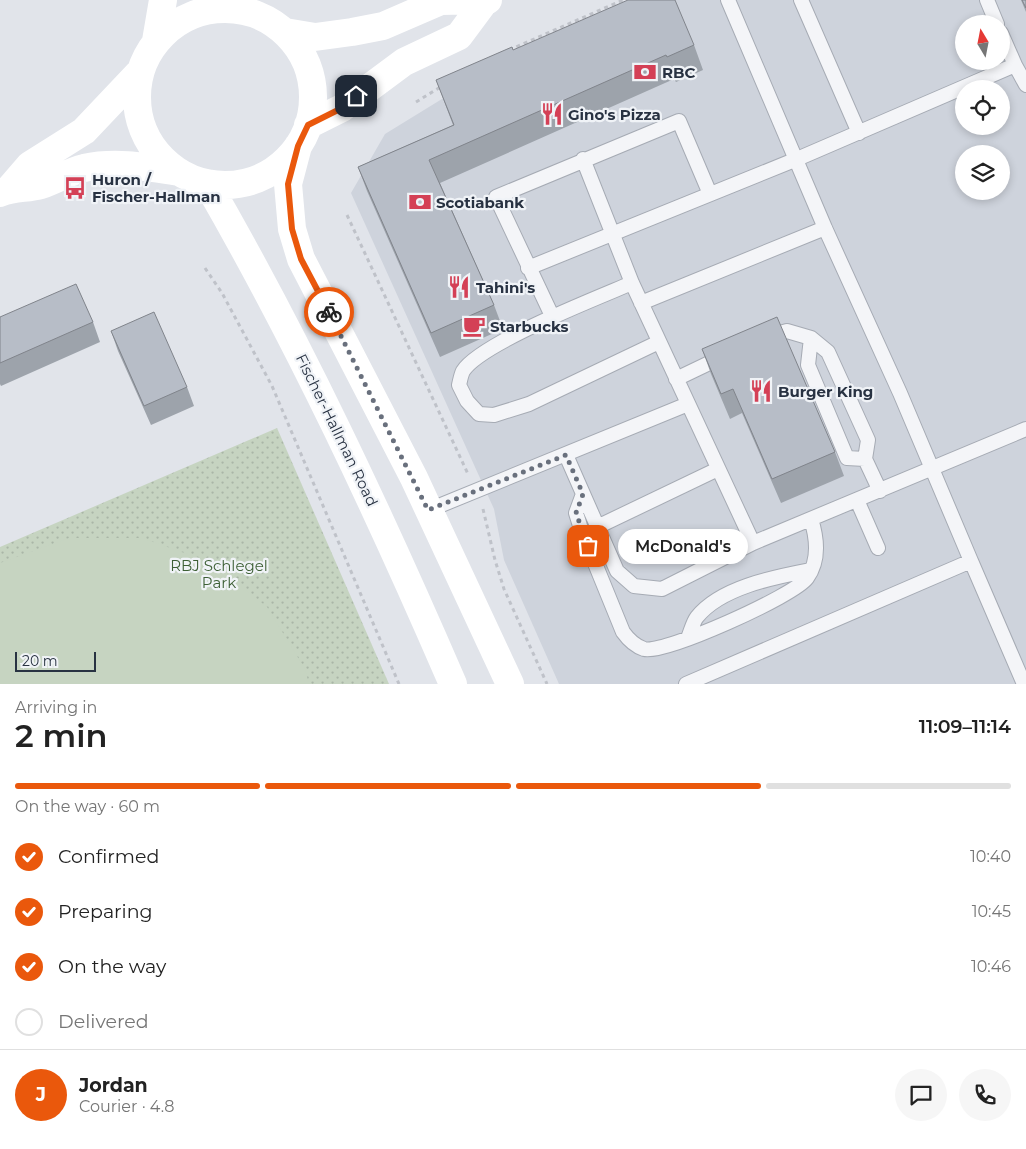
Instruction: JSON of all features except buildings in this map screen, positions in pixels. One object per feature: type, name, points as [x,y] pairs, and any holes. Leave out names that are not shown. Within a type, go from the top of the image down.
[{"type":"main road","points":[[156,41],[163,0]]},
{"type":"main road","points":[[245,0],[277,26],[305,59],[313,92],[303,136],[288,184],[292,229],[301,259],[428,510],[510,684]]},
{"type":"main road","points":[[179,172],[155,151],[140,123],[136,102],[138,74],[146,56],[156,41],[172,26],[192,15],[217,9],[244,10],[277,26],[315,38],[383,26],[441,1],[487,0]]},
{"type":"main road","points":[[5,191],[40,185],[63,175],[100,166],[125,164],[179,172],[207,183],[233,185],[258,178],[281,165],[303,136],[404,62],[459,36],[487,0]]},
{"type":"main road","points":[[5,191],[30,165],[84,130],[138,74]]},
{"type":"main road","name":"Fischer-Hallman Road","points":[[207,183],[248,255],[363,482],[454,684]]},
{"type":"lane","points":[[728,0],[825,228],[933,469],[1024,684]]},
{"type":"lane","points":[[801,0],[859,133]]},
{"type":"lane","points":[[987,0],[993,15]]},
{"type":"lane","points":[[1010,54],[1026,85]]},
{"type":"lane","points":[[528,268],[797,159],[1015,65]]},
{"type":"lane","points":[[553,318],[496,197],[583,159],[679,121],[710,194]]},
{"type":"lane","points":[[583,159],[610,234],[753,543]]},
{"type":"lane","points":[[641,303],[825,228]]},
{"type":"lane","points":[[632,283],[501,342],[475,358],[462,372],[459,385],[466,401],[479,414],[494,415],[529,404],[659,342]]},
{"type":"lane","points":[[756,340],[787,331],[811,338],[828,352],[868,440],[865,459],[880,491]]},
{"type":"lane","points":[[811,338],[808,365],[847,458],[865,459]]},
{"type":"lane","points":[[676,379],[739,348]]},
{"type":"lane","points":[[428,510],[688,404]]},
{"type":"lane","points":[[566,455],[617,571],[634,586],[662,589],[753,543],[1026,429]]},
{"type":"lane","points":[[597,527],[718,469]]},
{"type":"lane","points":[[583,494],[576,513],[580,529],[623,632],[631,642],[644,649],[660,648],[712,630],[794,590],[807,578],[815,561],[816,535],[810,519]]},
{"type":"lane","points":[[858,500],[878,548]]},
{"type":"lane","points":[[686,684],[971,561]]},
{"type":"lane","points":[[688,638],[696,618],[713,601],[772,578],[811,570]]},
{"type":"path","points":[[506,51],[623,0]]},
{"type":"path","points":[[416,102],[447,83]]},
{"type":"path","points":[[347,215],[476,491],[485,514],[495,560],[504,589],[547,684]]},
{"type":"path","points":[[205,268],[222,293],[279,402],[399,684]]},
{"type":"shaded area","points":[[653,0],[1026,0],[1026,684],[559,684],[504,560],[494,509],[351,193],[385,134],[494,67]]},
{"type":"green space","name":"RBJ Schlegel Park","points":[[277,428],[389,684],[0,684],[0,547]]},
{"type":"green space","points":[[69,538],[142,538],[210,562],[267,607],[305,669],[309,684],[0,684],[0,563]]},
{"type":"way so far","points":[[329,312],[414,478],[428,510],[566,455],[583,494],[576,513],[580,529],[588,546]]},
{"type":"place","name":"RBC","points":[[645,72]]},
{"type":"place","name":"Gino's Pizza","points":[[552,114]]},
{"type":"place","name":"Huron / Fischer-Hallman","points":[[75,188]]},
{"type":"place","name":"Scotiabank","points":[[420,202]]},
{"type":"place","name":"Tahini's","points":[[459,287]]},
{"type":"place","name":"Starbucks","points":[[474,326]]},
{"type":"place","name":"Burger King","points":[[761,391]]},
{"type":"place","name":"McDonald's","points":[[588,546]]},
{"type":"route","points":[[329,312],[301,259],[292,229],[288,184],[298,146],[308,125],[342,108],[356,96]]}]
